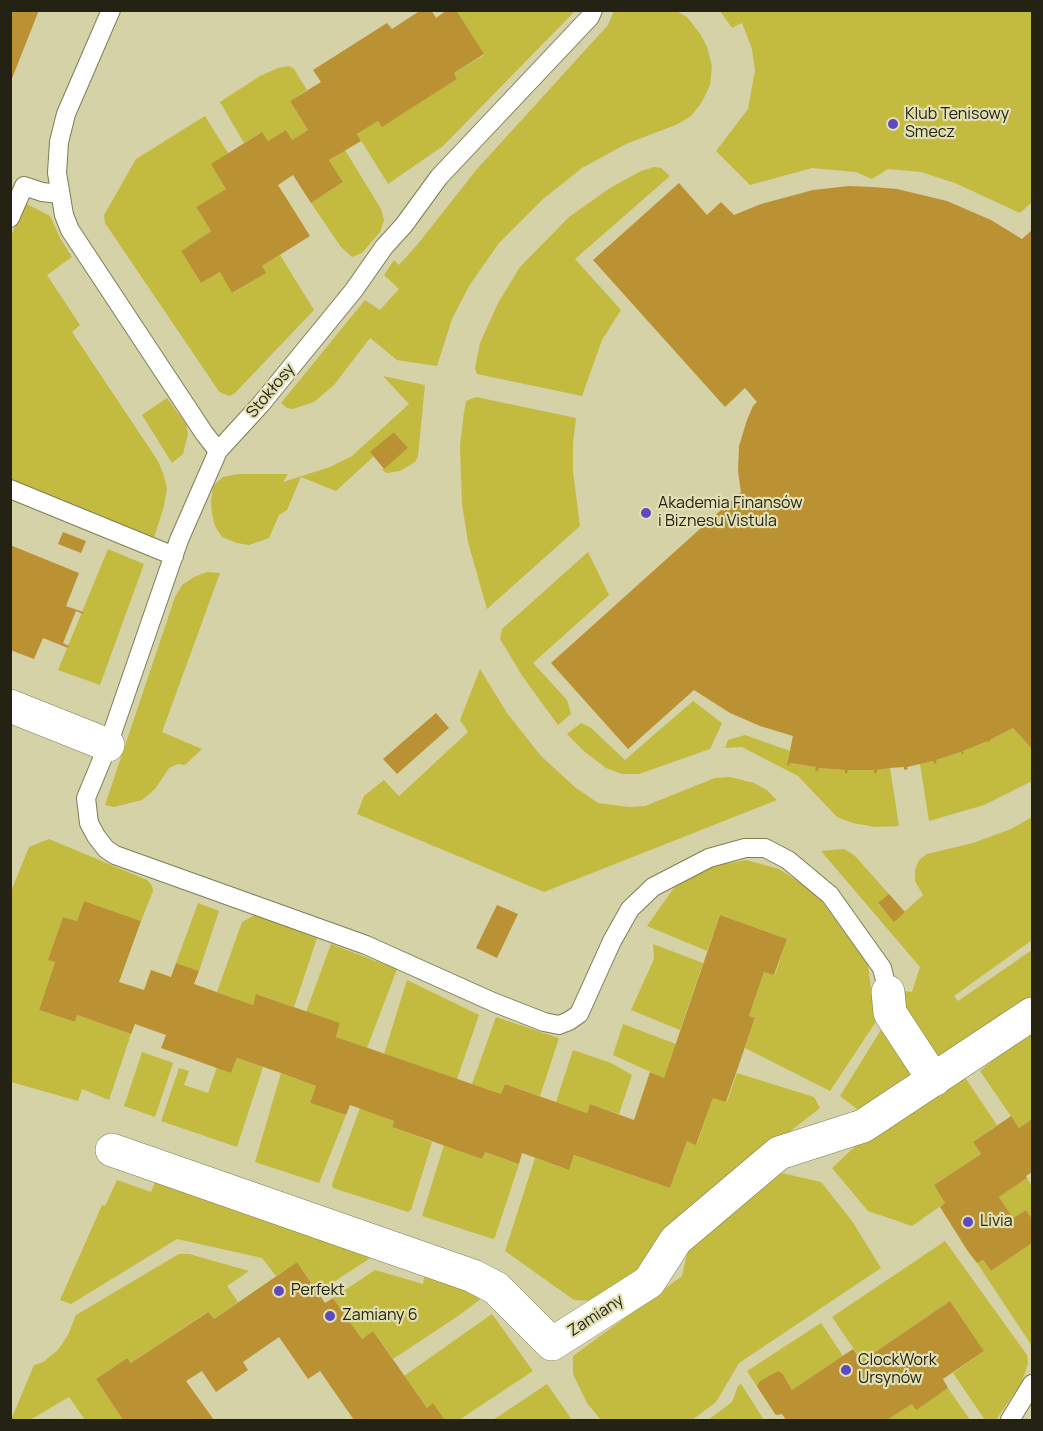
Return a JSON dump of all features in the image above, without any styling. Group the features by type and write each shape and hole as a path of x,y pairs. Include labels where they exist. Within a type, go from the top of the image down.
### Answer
{"street":[{"path":"10,706 108,745"},
{"path":"888,992 890,1013 934,1080"},
{"name":"Zamiany","path":"112,1150 473,1276 496,1288 552,1344 648,1282 676,1240 778,1153 863,1126 1032,1014"}],"lane":[{"path":"111,10 66,114 61,133 57,173 64,215 70,230 218,451"},
{"name":"Stokłosy","path":"593,10 590,17 439,177 347,299 261,404 218,451 174,556 108,745 87,798 86,812 89,823 106,849 116,855 366,945 493,1002 544,1022 559,1025 579,1014 612,941 630,909 652,887 709,858 745,848 765,848 788,860 830,895 882,968 888,992"},
{"path":"10,218 24,186 42,192 60,194"},
{"path":"10,489 174,556"},
{"path":"1010,1420 1032,1384"}],"shaded area":[{"path":"456,11 575,11 443,146 388,184 357,134 378,121 383,126 457,79 454,73 484,55"},
{"path":"614,11 676,11 687,17 701,35 712,66 710,85 702,102 691,116 678,124 626,144 582,168 543,199 499,243 469,286 452,319 437,366 397,360 370,338 334,385 314,402 293,409 281,403 365,300 380,310 399,289 384,275 394,260 399,265 417,245 477,169 608,25"},
{"path":"720,11 1032,11 1032,202 1020,213 955,183 921,172 888,169 872,179 856,172 812,168 750,185 716,151 748,109 755,70 752,49 742,23 732,28"},
{"path":"289,66 294,69 307,90 290,101 308,130 292,140 286,130 268,141 262,132 244,143 220,102 260,76"},
{"path":"205,116 228,153 226,189 196,207 211,231 181,251 201,283 220,272 233,293 265,273 262,266 280,255 314,310 230,396 218,390 105,223 104,215 136,159"},
{"path":"345,150 381,209 384,220 380,232 362,253 352,257 341,247 311,203 343,182 329,160"},
{"path":"654,167 661,168 670,176 575,259 621,310 602,340 582,396 477,374 475,368 480,343 498,303 520,267 569,217 610,188 641,171"},
{"path":"25,203 50,216 72,257 47,275 80,325 72,332 158,461 163,473 167,488 153,541 11,482 11,236"},
{"path":"383,376 425,385 418,456 415,462 400,471 387,473 382,470 408,448 394,432 371,452 373,457 336,491 301,477 287,510 279,515 269,538 249,545 222,537 215,526 212,514 213,486 223,477 238,474 288,474 283,482 330,467 352,456 409,404"},
{"path":"476,397 576,418 573,471 580,526 487,609 468,542 462,504 460,446 464,412 466,401"},
{"path":"167,398 186,424 188,434 183,454 172,463 142,415"},
{"path":"108,549 144,564 100,685 58,670"},
{"path":"588,552 609,595 533,663 567,700 571,714 558,725 523,677 500,639 502,629"},
{"path":"207,572 220,573 162,732 202,749 185,765 178,764 169,768 155,789 142,800 114,807 105,805 175,597 182,585"},
{"path":"480,669 507,713 541,756 576,788 598,803 629,807 645,806 715,778 730,777 754,783 767,790 777,800 544,892 357,814 364,796 384,780 399,796 468,732 460,720"},
{"path":"693,701 722,723 710,749 639,774 622,774 606,768 567,734 581,723 590,727 625,760"},
{"path":"1013,728 1032,749 1032,781 984,805 929,821 920,764 933,761 934,764 937,763 936,760 961,752 964,755 963,751 988,741 990,744 990,740"},
{"path":"745,735 790,751 787,765 790,763 816,767 816,771 819,768 845,770 845,773 847,770 874,770 874,773 877,773 877,770 890,768 899,826 875,827 837,817 798,776 742,747 725,748 728,740"},
{"path":"1032,817 1032,940 954,996 958,1001 1032,950 1032,1003 944,1064 896,1012 904,991 912,992 920,967 821,851 844,849 854,855 889,894 878,904 894,921 923,895 915,881 915,870 919,860 927,854 973,843 1011,829"},
{"path":"49,839 147,880 152,886 153,891 141,921 84,901 77,921 63,917 49,959 55,962 39,1010 75,1022 77,1015 131,1034 109,1100 82,1089 78,1101 11,1082 10,894 29,847"},
{"path":"746,860 779,869 816,893 868,965 875,1023 830,1091 745,1048 755,1019 749,1016 764,972 775,975 787,939 720,915 707,951 647,926 676,885 713,866"},
{"path":"198,903 219,911 199,971 176,963"},
{"path":"255,915 317,938 294,1007 257,994 253,1005 217,992 242,922"},
{"path":"331,944 397,969 367,1048 336,1037 340,1023 306,1012"},
{"path":"653,944 703,963 680,1030 631,1010 654,959"},
{"path":"407,980 479,1015 457,1079 384,1054"},
{"path":"496,1017 559,1038 540,1096 505,1084 501,1094 472,1084"},
{"path":"1032,1023 1032,1119 1019,1128 980,1071 991,1062 987,1055"},
{"path":"623,1024 676,1044 664,1078 613,1055"},
{"path":"884,1025 916,1076 868,1117 840,1096"},
{"path":"573,1050 611,1063 632,1075 619,1114 590,1104 587,1113 556,1102"},
{"path":"142,1052 173,1063 155,1117 124,1106"},
{"path":"237,1058 263,1067 237,1147 161,1121 179,1068 189,1071 184,1085 208,1093 217,1067 231,1073"},
{"path":"281,1073 316,1086 310,1103 346,1115 319,1183 255,1162"},
{"path":"737,1073 814,1097 820,1108 664,1230 640,1271 598,1301 574,1300 505,1251 535,1158 569,1170 574,1155 670,1188 687,1141 697,1144 713,1098 727,1102"},
{"path":"962,1073 997,1125 973,1142 981,1154 934,1185 945,1203 912,1226 868,1211 832,1168 863,1139"},
{"path":"360,1108 394,1121 392,1127 432,1142 411,1210 408,1212 333,1188 332,1184"},
{"path":"444,1145 482,1159 485,1152 519,1164 493,1239 422,1216"},
{"path":"777,1172 821,1182 852,1221 881,1268 739,1363 716,1402 692,1420 601,1420 587,1403 573,1374 573,1356 682,1276 689,1245"},
{"path":"1027,1178 1032,1186 1032,1219 1026,1210 1013,1218 999,1197"},
{"path":"117,1180 151,1192 155,1182 368,1255 369,1259 318,1292 297,1262 276,1276 262,1258 177,1239 71,1304 60,1300 102,1205 105,1206"},
{"path":"945,1241 1027,1355 1028,1363 1022,1382 996,1420 985,1420 953,1373 984,1351 950,1301 862,1361 832,1317"},
{"path":"1032,1243 1032,1346 977,1263 983,1260 991,1271"},
{"path":"179,1254 189,1254 249,1271 227,1286 238,1302 214,1319 207,1312 131,1363 127,1358 96,1379 123,1420 85,1420 69,1397 30,1420 11,1420 34,1365 43,1362 58,1350 68,1335 76,1315"},
{"path":"375,1270 423,1284 425,1272 486,1295 393,1359 373,1331 362,1339 333,1298"},
{"path":"492,1314 533,1371 459,1420 445,1420 433,1403 427,1408 404,1376"},
{"path":"821,1323 843,1356 792,1390 783,1374 778,1371 760,1381 758,1388 747,1371"},
{"path":"547,1384 572,1420 493,1420"},
{"path":"741,1384 764,1420 708,1420 732,1402"},
{"path":"948,1388 970,1420 887,1420 912,1404 916,1409"}],"building":[{"path":"10,10 39,10 11,81 10,81"},
{"path":"421,10 431,10 436,18 447,10 456,10 484,54 454,73 457,79 382,127 378,121 357,134 361,141 329,160 343,182 311,203 293,175 278,185 310,236 262,266 266,273 232,293 220,272 201,283 181,251 211,231 196,207 226,189 211,164 262,132 268,141 286,130 292,140 308,130 290,101 321,82 313,70 387,23 392,29"},
{"path":"679,183 707,215 721,202 734,215 761,204 813,190 849,186 873,187 897,189 947,201 991,220 1022,239 1032,230 1032,749 1013,728 990,740 989,744 988,741 963,751 962,755 961,752 936,760 937,763 934,764 933,761 907,767 908,769 904,770 904,767 877,770 877,773 874,773 874,770 847,770 848,773 845,773 845,770 819,768 815,771 816,767 790,763 789,766 787,765 793,736 760,726 730,713 694,690 628,749 551,663 741,492 738,471 739,446 747,420 757,402 745,388 725,407 593,260"},
{"path":"394,432 408,448 384,469 370,452"},
{"path":"63,532 86,541 81,553 58,544"},
{"path":"10,545 79,573 66,606 83,612 83,614 76,611 63,643 69,646 68,648 43,638 34,659 10,650"},
{"path":"436,713 449,728 397,774 383,759"},
{"path":"889,894 905,912 894,922 878,903"},
{"path":"84,901 141,921 119,982 144,990 151,970 171,977 176,963 199,971 194,984 253,1005 256,994 340,1023 336,1037 501,1094 505,1084 587,1113 590,1104 634,1120 650,1072 664,1078 720,915 787,939 774,975 764,972 749,1016 755,1018 726,1102 713,1098 696,1145 687,1141 670,1188 574,1155 569,1170 522,1153 519,1164 485,1152 482,1159 392,1127 394,1121 350,1105 346,1115 310,1103 316,1086 237,1058 231,1073 161,1048 166,1035 135,1024 131,1034 77,1015 75,1022 39,1010 55,962 48,960 63,917 77,921"},
{"path":"497,905 518,914 497,958 476,948"},
{"path":"1011,1116 1019,1128 1032,1119 1032,1172 999,1197 1013,1218 1026,1210 1032,1219 1032,1243 991,1271 983,1260 977,1263 967,1250 940,1207 945,1203 934,1185 981,1154 973,1142"},
{"path":"297,1262 325,1303 333,1298 362,1339 373,1331 427,1408 433,1403 445,1420 354,1420 320,1371 308,1379 279,1337 243,1362 248,1370 216,1392 202,1371 186,1381 214,1420 123,1420 96,1379 127,1358 131,1363 208,1312 214,1319"},
{"path":"950,1301 984,1351 943,1379 948,1388 916,1410 912,1404 887,1420 786,1420 782,1414 775,1414 758,1388 760,1381 778,1371 783,1374 792,1390 853,1349 862,1361"}],"place":[{"name":"Klub Tenisowy Smecz","path":"893,124"},
{"name":"Akademia Finansów i Biznesu Vistula","path":"646,513"},
{"name":"Livia","path":"968,1222"},
{"name":"Perfekt","path":"279,1291"},
{"name":"Zamiany 6","path":"330,1316"},
{"name":"ClockWork Ursynów","path":"846,1370"}]}
